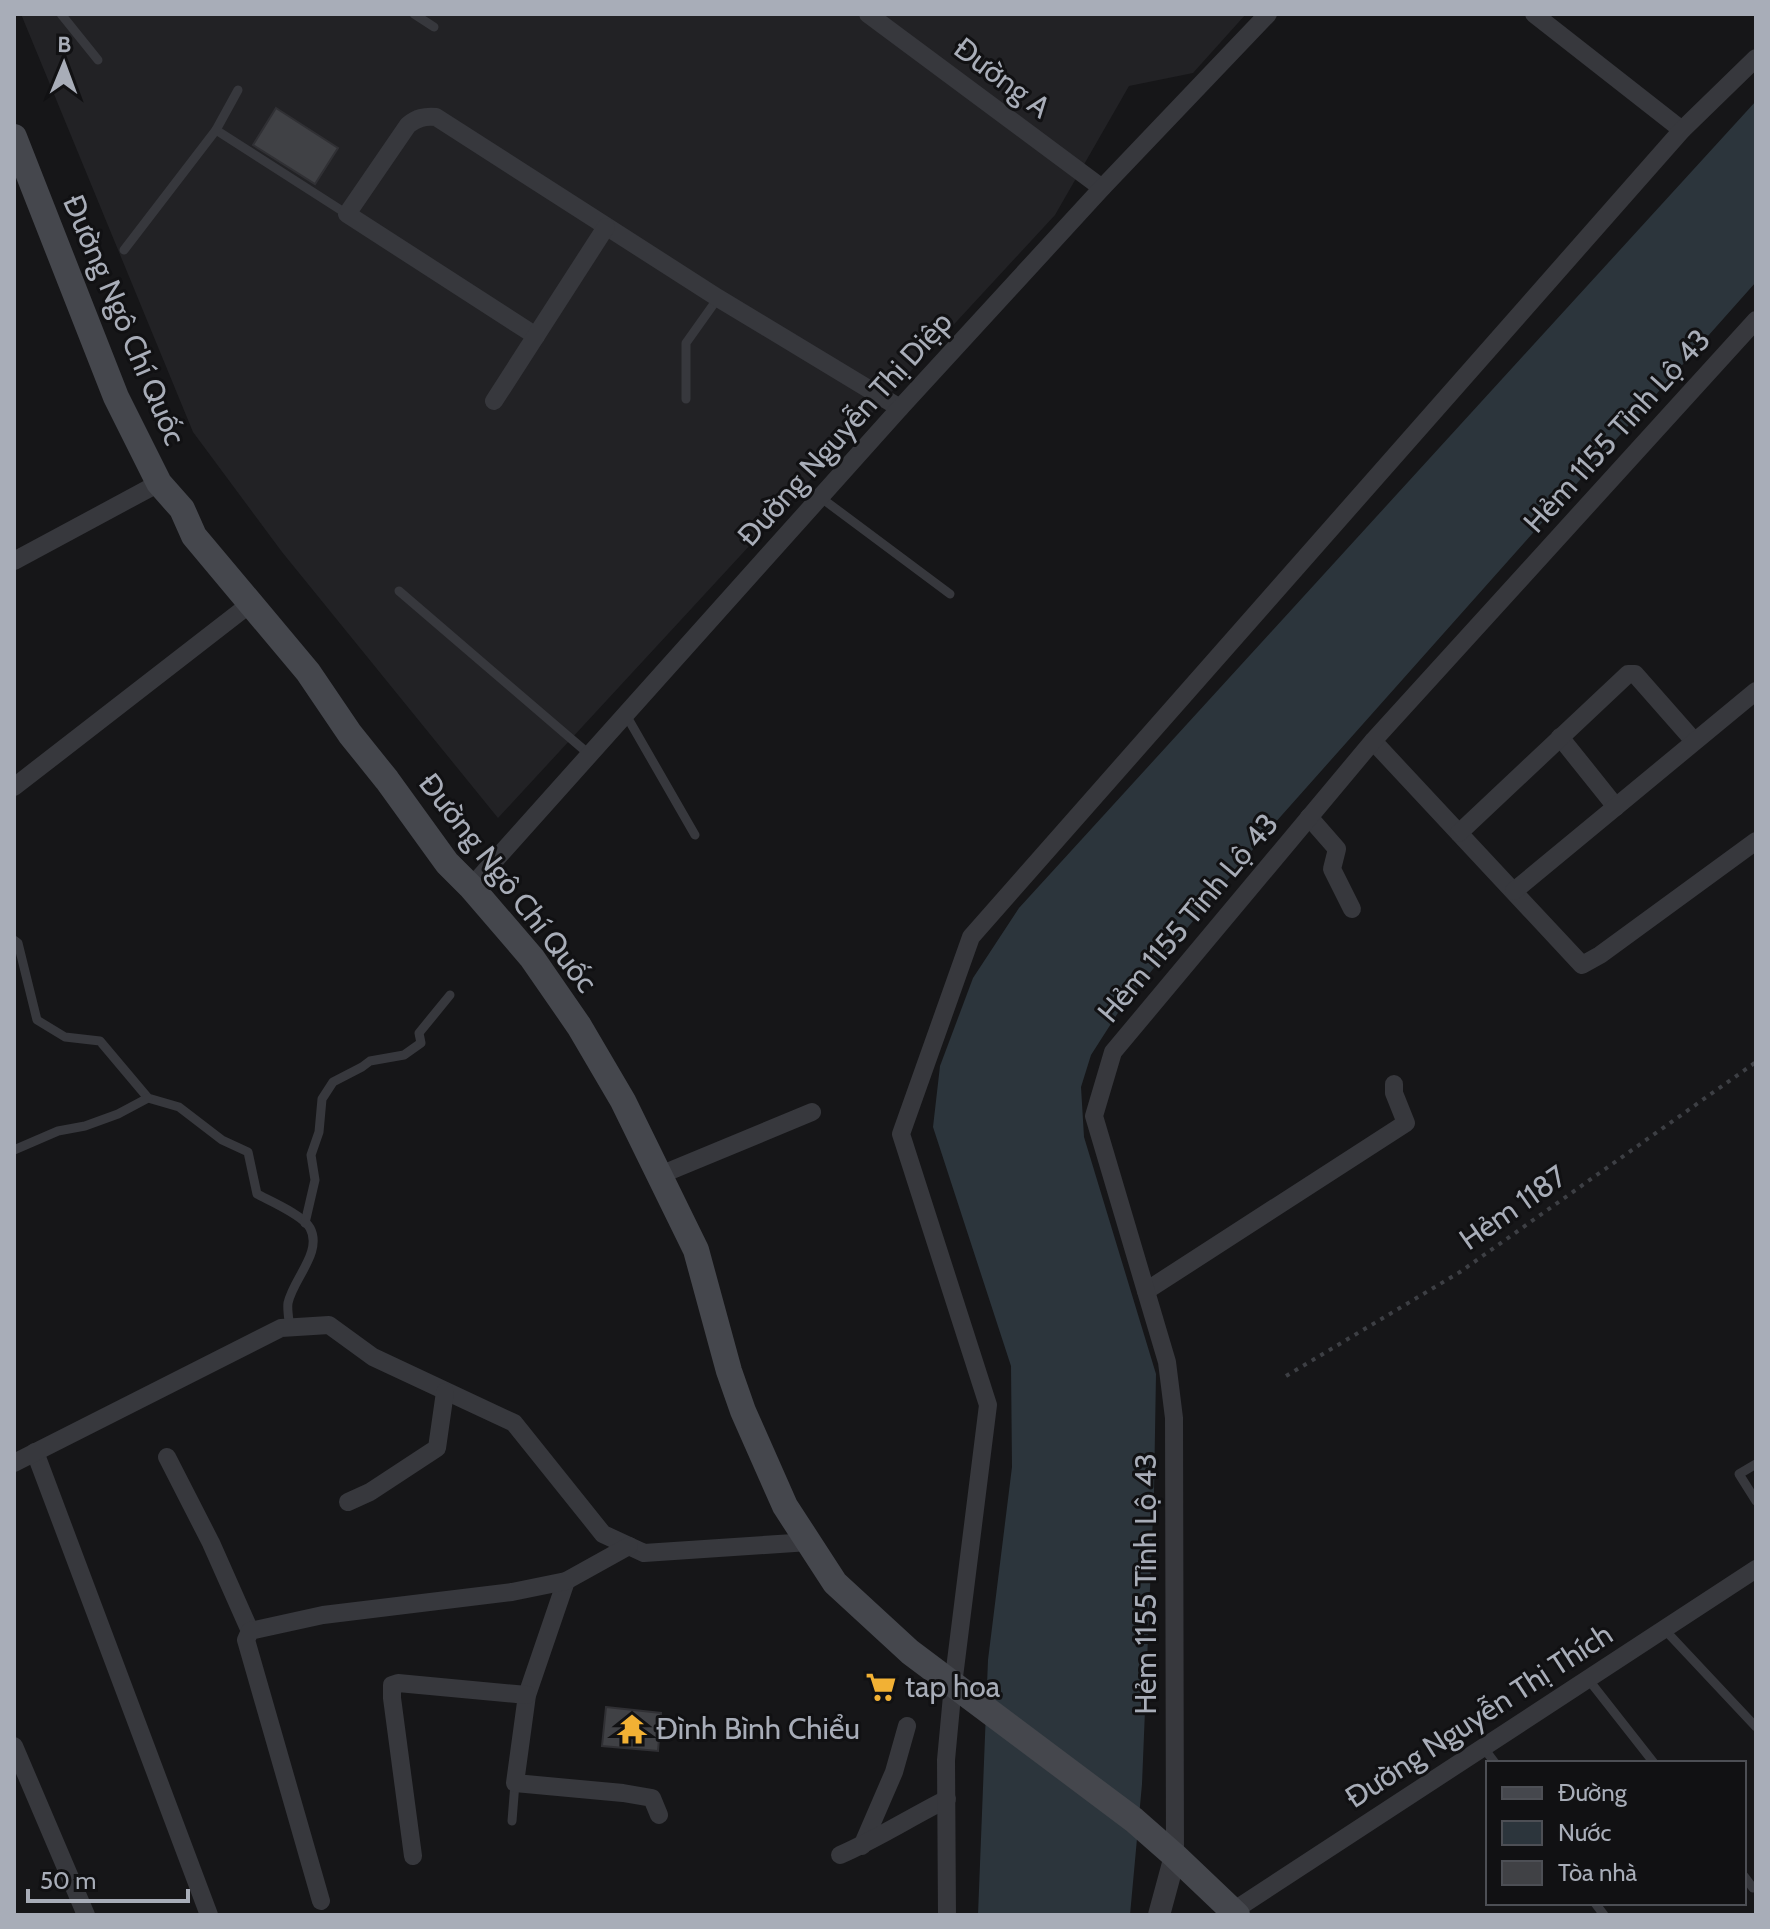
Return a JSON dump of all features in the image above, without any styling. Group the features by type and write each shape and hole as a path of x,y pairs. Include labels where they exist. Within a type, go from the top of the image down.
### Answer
{"main road":[{"name":"Đường Ngô Chí Quốc","path":"14,137 116,397 159,483 182,509 194,536 308,672 350,734 447,863 532,958 579,1026 623,1101 696,1250 743,1411 785,1506 835,1583 910,1652 1134,1820 1235,1913"}],"street":[{"name":"Đường Nguyễn Thị Diệp","path":"471,887 900,408 1102,188 1268,14"},
{"path":"1534,14 1682,130"},
{"name":"Đường A","path":"871,15 1102,188"},
{"path":"947,1915 946,1760 988,1405 901,1134 971,937 1682,130 1756,58"},
{"path":"536,336 347,214 408,125 416,119 436,117 718,298 900,408"},
{"path":"494,401 606,227"},
{"name":"Hẻm 1155 Tỉnh Lộ 43","path":"1175,1856 1174,1418 1167,1362 1094,1116 1113,1052 1373,741 1756,320"},
{"path":"14,561 159,483"},
{"path":"14,787 250,604"},
{"path":"1459,833 1628,674 1635,674 1694,741"},
{"path":"1514,891 1756,691"},
{"path":"1560,737 1616,807"},
{"path":"1373,741 1582,965 1756,841"},
{"path":"1309,817 1337,849 1332,869 1352,909"},
{"path":"1146,1291 1406,1123 1394,1093 1394,1084"},
{"path":"660,1175 812,1112"},
{"path":"14,1463 281,1328 329,1325 373,1357 514,1423 603,1534 644,1553 809,1542"},
{"path":"348,1502 370,1492 437,1448 445,1392"},
{"path":"35,1452 209,1915"},
{"path":"167,1457 211,1543 250,1631 246,1640 321,1901"},
{"path":"250,1631 323,1615 512,1592 566,1581 629,1546"},
{"name":"Đường Nguyễn Thị Thích","path":"1235,1913 1756,1569"},
{"path":"566,1581 527,1695 515,1783 652,1798 659,1815"},
{"path":"413,1856 392,1685 398,1683 527,1695"},
{"path":"862,1846 894,1772 907,1726"},
{"path":"14,1746 86,1915"},
{"path":"840,1855 947,1799"},
{"path":"1159,1915 1175,1856"}],"lane":[{"path":"61,14 98,60"},
{"path":"414,14 434,27"},
{"path":"124,250 216,130 238,90"},
{"path":"216,130 347,214"},
{"path":"686,399 686,343 718,298"},
{"path":"820,497 950,594"},
{"path":"399,591 590,755"},
{"path":"626,715 695,835"},
{"path":"14,940 18,943 37,1020 65,1037 100,1041 148,1098 179,1107 222,1140 248,1152 257,1194 309,1227 314,1248 288,1304 290,1328"},
{"path":"305,1223 315,1180 311,1155 319,1132 322,1099 333,1082 370,1061 404,1055 421,1043 419,1033 450,995"},
{"path":"14,1150 58,1131 85,1126 118,1114 148,1098"},
{"path":"1756,1464 1739,1474 1756,1501"},
{"path":"1664,1629 1756,1727"},
{"path":"1588,1679 1652,1761"},
{"path":"1483,1747 1494,1761"},
{"path":"512,1821 515,1783"},
{"path":"1746,1879 1753,1888"}],"path":[{"name":"Hẻm 1187","path":"1286,1376 1460,1272 1756,1062"}],"shaded area":[{"path":"21,14 1246,14 1193,73 1129,86 1055,215 498,818 282,552 193,432"}],"water":[{"path":"1756,101 1756,282 1274,824 1123,1005 1091,1055 1081,1087 1084,1137 1156,1374 1142,1784 1130,1915 978,1915 988,1660 1012,1467 1011,1366 933,1127 940,1066 973,978 1019,908"}],"building":[{"path":"276,108 338,148 315,184 253,145"},
{"name":"Đình Bình Chiểu","path":"606,1707 661,1713 658,1751 602,1746"}],"place":[{"name":"tap hoa","path":"881,1687"},
{"name":"Đình Bình Chiểu","path":"632,1729"}]}
